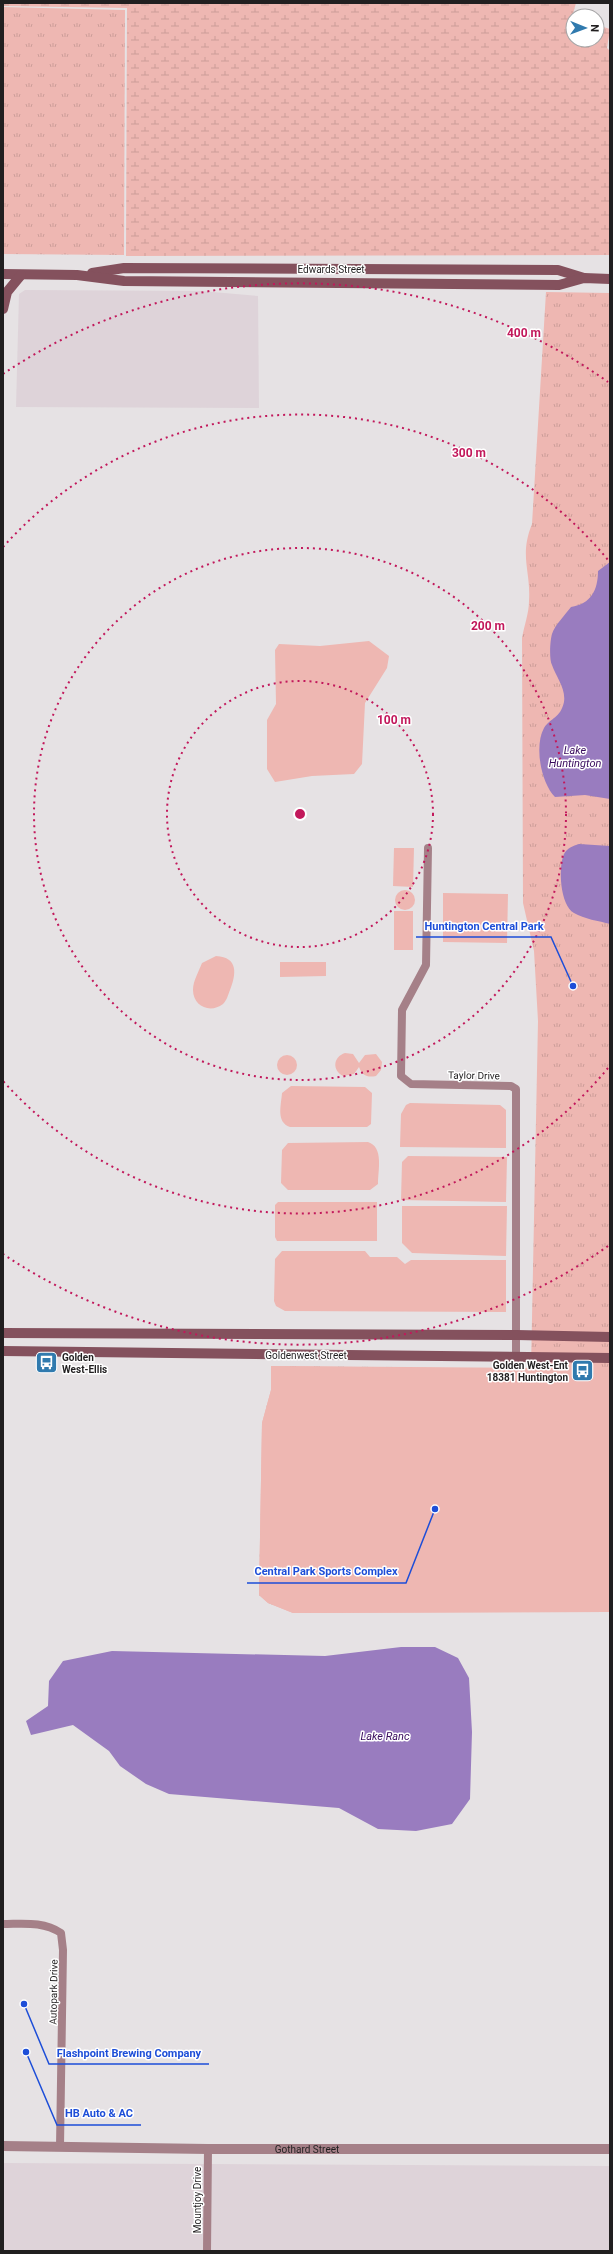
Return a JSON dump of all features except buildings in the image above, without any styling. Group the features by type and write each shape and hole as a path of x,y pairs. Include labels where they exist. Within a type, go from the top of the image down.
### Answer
{"main road":[{"name":"Edwards Street","path":"77,275 124,268 558,270 584,278"},
{"name":"Edwards Street","path":"3,274 77,275 124,281 551,284 584,278 610,279"},
{"path":"3,309 7,292 20,274"},
{"name":"Goldenwest Street","path":"3,1332 517,1335 610,1337"},
{"name":"Goldenwest Street","path":"3,1351 610,1358"}],"street":[{"name":"Taylor Drive","path":"428,848 426,965 402,1010 401,1076 411,1084 511,1086 516,1089 516,1356"},
{"name":"Autopark Drive","path":"3,1924 41,1924 52,1927 60,1933 63,1950 60,2147"},
{"name":"Gothard Street","path":"3,2146 208,2150 610,2149"},
{"name":"Mountjoy Drive","path":"207,2251 208,2150"}],"shaded area":[{"path":"25,290 201,291 258,296 259,408 16,407 19,294"},
{"path":"3,2163 610,2166 610,2251 3,2251"}],"green space":[{"path":"3,3 576,3 575,8 565,8 565,48 605,48 605,27 610,29 607,48 610,51 610,255 126,256 127,8 3,6"},
{"path":"3,7 125,10 124,255 3,254"},
{"path":"546,292 610,293 610,1612 293,1613 268,1603 259,1595 262,1423 271,1390 271,1366 531,1368 538,1021 534,951 523,903 522,638 529,606 526,545 532,524"},
{"path":"369,641 389,656 387,668 365,703 362,764 354,774 312,776 275,782 267,769 267,720 276,704 275,650 279,644 320,646"},
{"path":"394,848 414,848 413,887 393,886"},
{"path":"405,890 412,893 415,900 412,907 405,910 398,907 395,900 398,893"},
{"path":"443,893 508,894 507,943 443,942"},
{"path":"394,911 413,911 413,950 394,950"},
{"path":"216,956 223,957 232,963 234,968 234,978 228,996 223,1004 213,1008 203,1007 194,996 193,987 202,963"},
{"path":"280,962 326,962 326,976 280,977"},
{"path":"345,1053 353,1054 359,1063 365,1055 376,1054 382,1062 381,1070 376,1076 370,1077 363,1074 359,1067 354,1074 343,1076 337,1070 335,1064 338,1057"},
{"path":"287,1055 294,1058 297,1065 294,1072 287,1075 280,1072 277,1065 280,1058"},
{"path":"291,1086 365,1087 372,1093 371,1124 367,1127 290,1127 283,1121 280,1108 282,1093"},
{"path":"410,1103 500,1105 506,1110 506,1148 400,1147 401,1114 406,1105"},
{"path":"368,1142 376,1149 379,1160 378,1184 370,1190 288,1190 281,1183 282,1150 288,1143"},
{"path":"408,1156 507,1157 506,1202 401,1200 402,1162"},
{"path":"278,1202 377,1202 377,1241 277,1241 275,1237 275,1205"},
{"path":"402,1206 507,1206 506,1256 412,1253 402,1243"},
{"path":"282,1251 365,1251 370,1257 397,1257 405,1264 411,1260 506,1260 506,1312 285,1311 276,1306 274,1301 275,1259"},
{"path":"271,1366 543,1369 585,1374 610,1371 610,1612 293,1613 268,1603 259,1595 262,1423 271,1390"}],"water":[{"name":"Lake Huntington","path":"610,562 610,799 585,795 555,797 546,783 540,764 539,754 541,736 544,728 558,715 564,702 564,692 550,659 552,634 571,607 584,603 592,595 597,584 598,571"},
{"path":"579,844 610,846 610,924 574,913 569,909 566,902 563,894 561,876 562,860 567,850 572,846"},
{"name":"Lake Ranc","path":"401,1647 435,1647 458,1658 469,1678 472,1732 470,1799 452,1824 416,1831 378,1829 339,1808 169,1794 146,1784 120,1766 109,1751 73,1725 31,1735 26,1721 48,1706 49,1681 63,1661 112,1651 325,1656"}],"place":[{"name":"Huntington Central Park","path":"573,986"},
{"name":"Golden West-Ellis","path":"47,1363"},
{"name":"Golden West-Ent 18381 Huntington","path":"583,1371"},
{"name":"Central Park Sports Complex","path":"435,1509"},
{"name":"Flashpoint Brewing Company","path":"24,2004"},
{"name":"HB Auto & AC","path":"26,2052"}]}
